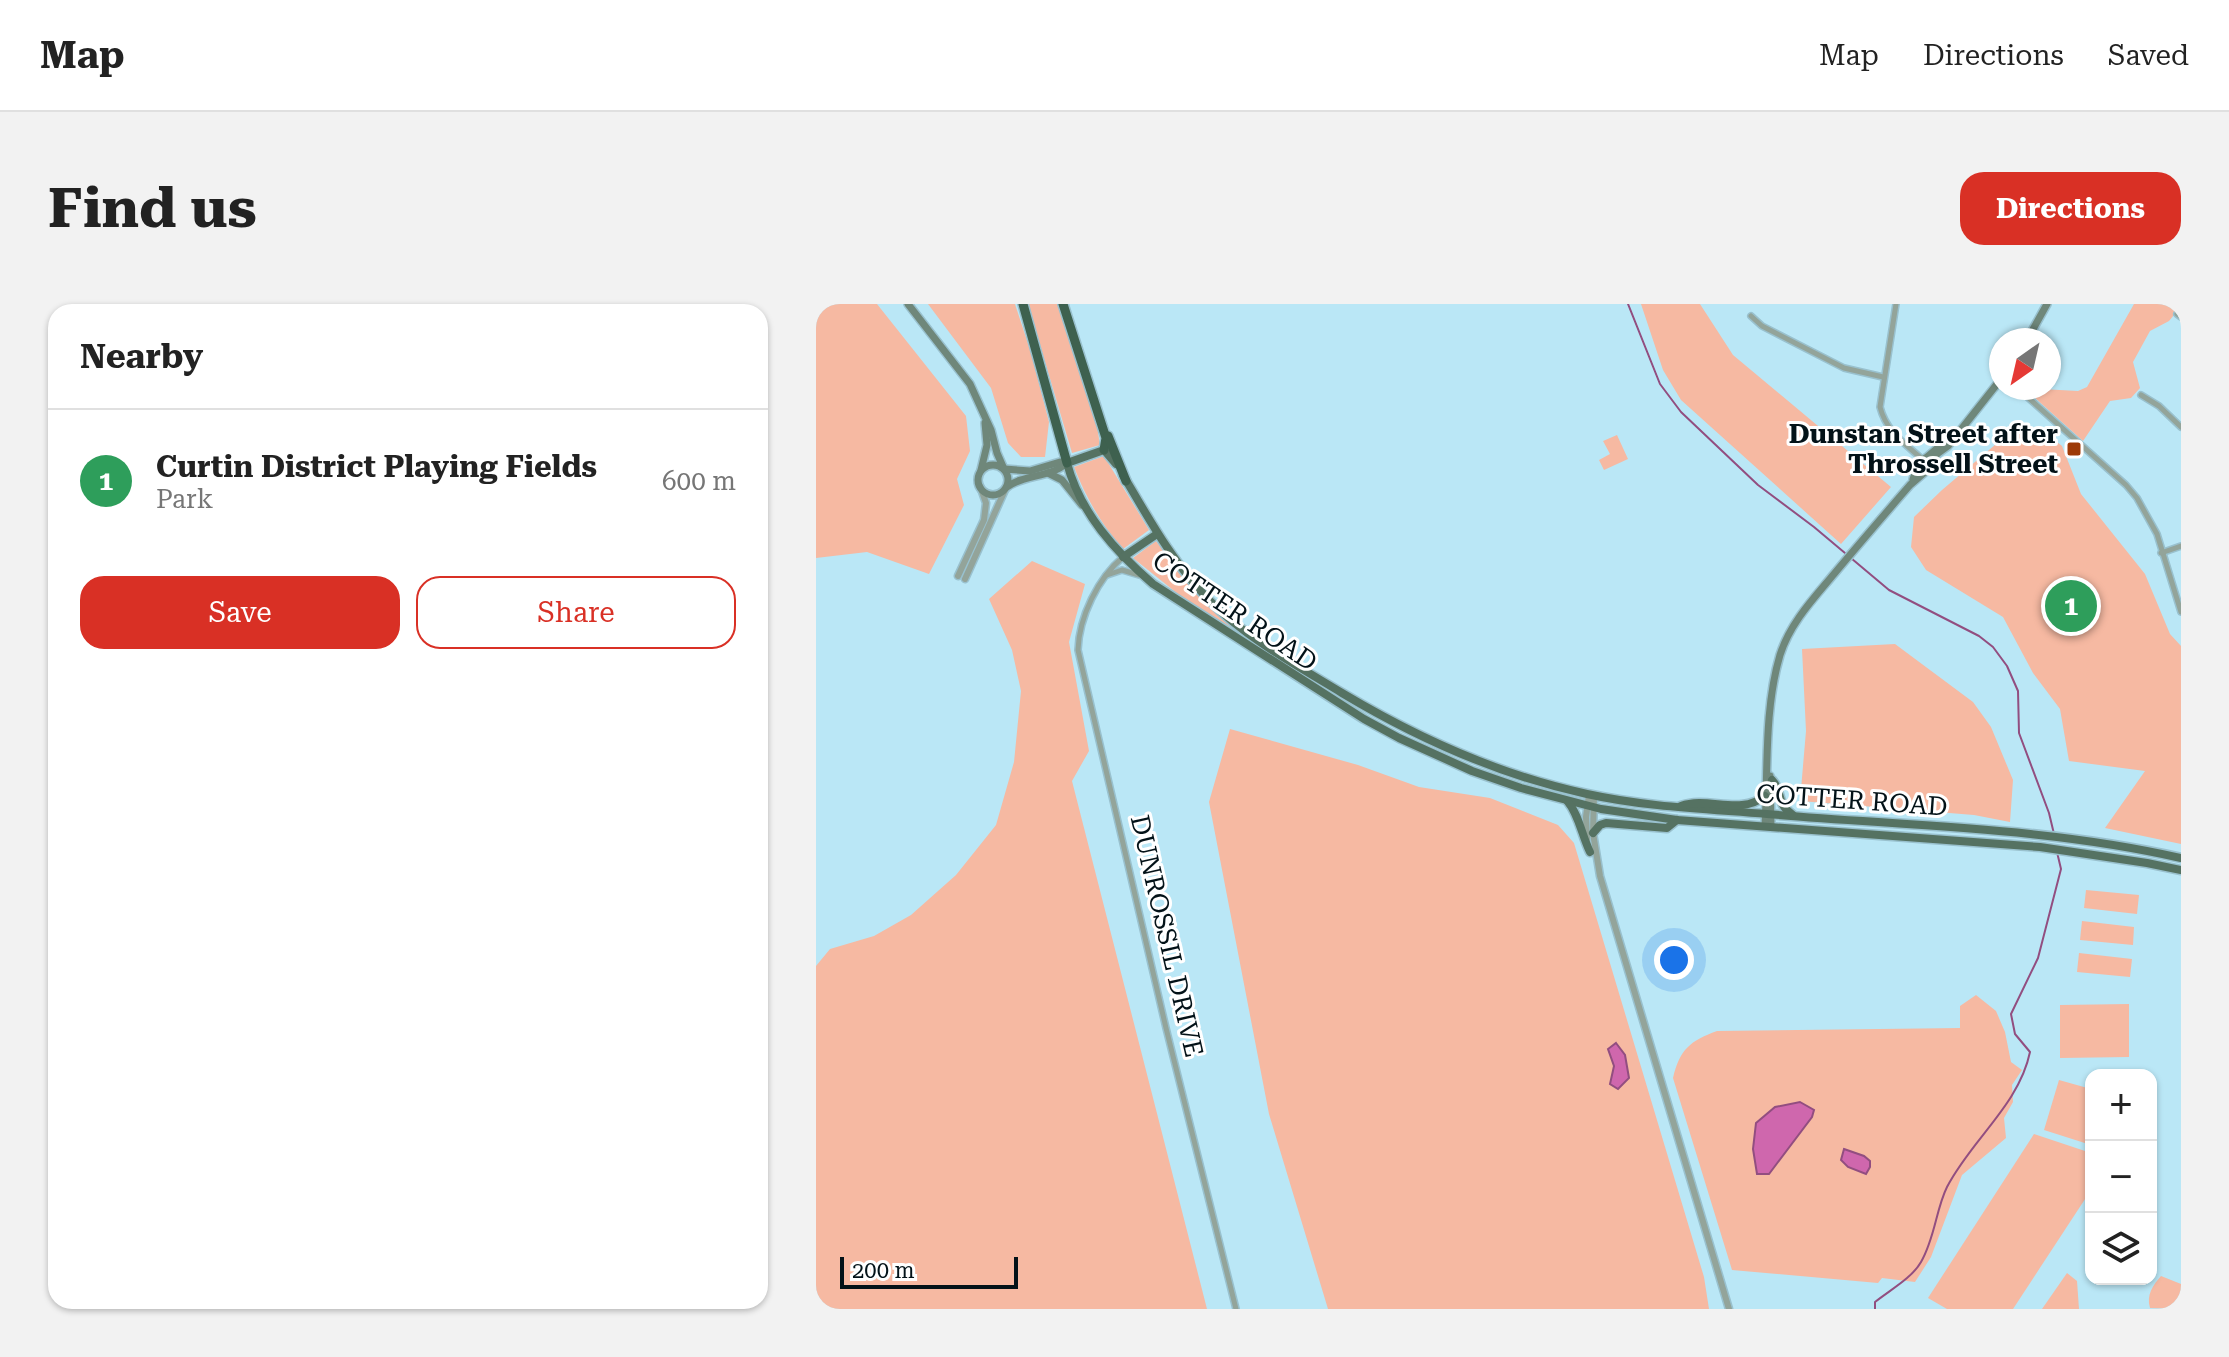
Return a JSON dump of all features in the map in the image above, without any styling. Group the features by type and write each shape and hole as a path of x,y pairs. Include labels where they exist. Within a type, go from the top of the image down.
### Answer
{"highway":[{"path":"1023,304 1067,463"},
{"path":"1063,304 1103,426 1126,481"},
{"path":"1103,426 1107,443 1104,450"}],"main road":[{"path":"908,304 964,374 993,435 1008,479 1006,488"},
{"path":"2034,328 2047,304"},
{"path":"1768,826 1772,708 1781,654 1800,615 1925,464 1948,446 1989,393"},
{"path":"984,417 987,445 978,480 980,486 991,495 1018,480 1046,473 1104,450"},
{"name":"COTTER ROAD","path":"1104,450 1111,455 1157,534 1185,573 1229,619 1372,711 1483,763 1515,775 1591,795 1676,807 2037,834 2104,842 2181,858"},
{"path":"981,471 992,465 1004,469 1035,470 1060,462 1067,463"},
{"name":"COTTER ROAD","path":"1067,463 1090,516 1123,557 1153,584 1322,693 1399,738 1472,771 1568,801 1677,820 2040,847 2181,870"},
{"path":"1046,473 1062,480 1090,516"},
{"path":"1123,557 1157,534"},
{"path":"1768,814 1765,796 1770,775"},
{"path":"1770,775 1784,808 1798,817"},
{"path":"1676,807 1691,802 1746,805 1765,796"},
{"path":"1568,801 1590,852"},
{"path":"1593,833 1606,823 1667,828 1677,820"}],"street":[{"path":"1896,304 1880,407 1892,433 1925,464"},
{"path":"1751,316 1762,326 1844,368 1883,377"},
{"path":"2141,395 2159,406 2181,427"},
{"path":"2033,400 2126,485 2146,513 2157,534 2181,612"},
{"path":"980,486 986,503 984,520 962,577 1006,488"},
{"path":"2161,553 2181,546"},
{"name":"DUNROSSIL DRIVE","path":"1123,557 1106,576 1083,619 1078,643 1079,659 1236,1309"},
{"path":"1106,576 1116,571 1128,571 1153,584"},
{"path":"1591,795 1586,825 1590,852 1600,876 1729,1309"},
{"path":"1590,806 1600,876"}],"shaded area":[{"path":"816,304 877,304 966,416 970,451 957,479 964,505 929,574 867,552 816,558"},
{"path":"928,304 1015,304 1049,422 1045,457 1021,457 1008,443 991,388"},
{"path":"1028,304 1058,304 1097,426 1100,445 1072,453"},
{"path":"1641,304 1700,304 1733,355 1891,487 1841,544 1681,400 1663,370"},
{"path":"2134,304 2177,304 2179,309 2169,321 2150,331 2133,362 2140,388 2131,398 2110,401 2083,441 2037,400 2061,400 2061,390 2078,391 2087,387"},
{"path":"2042,430 2062,446 2081,494 2145,574 2170,634 2181,646 2181,844 2105,828 2145,771 2069,761 2060,709 2033,673 2003,617 1926,570 1911,547 1914,517 1942,490 2009,433"},
{"path":"1617,435 1628,459 1604,470 1599,460 1610,454 1603,441"},
{"path":"1104,456 1149,530 1123,549 1095,510 1074,467"},
{"path":"1156,541 1192,589 1248,637 1193,606 1133,558"},
{"path":"1032,561 1085,584 1069,642 1089,751 1072,781 1207,1309 816,1309 816,966 830,949 874,936 911,915 956,875 996,825 1014,762 1021,691 1012,650 989,599"},
{"path":"1895,644 1973,702 1991,727 2013,780 2010,822 1974,815 1800,801 1806,731 1802,649"},
{"path":"1230,729 1358,765 1419,787 1490,798 1558,825 1574,843 1704,1277 1709,1309 1328,1309 1269,1114 1209,802"},
{"path":"2086,890 2139,895 2137,914 2084,908"},
{"path":"2082,921 2134,927 2133,945 2080,940"},
{"path":"2079,953 2132,959 2130,977 2077,972"},
{"path":"1976,995 1996,1011 2005,1032 2011,1062 2022,1070 2012,1085 2013,1102 2004,1118 2006,1138 1962,1175 1931,1257 1915,1282 1882,1278 1878,1283 1732,1270 1673,1078 1679,1060 1688,1047 1717,1031 1960,1028 1960,1006"},
{"path":"2129,1004 2129,1057 2060,1058 2060,1005"},
{"path":"1616,1043 1625,1055 1629,1078 1618,1089 1610,1084 1614,1066 1608,1049"},
{"path":"2059,1080 2085,1087 2085,1143 2044,1130"},
{"path":"1800,1102 1814,1110 1812,1117 1769,1174 1757,1174 1753,1149 1756,1123 1775,1107"},
{"path":"2034,1134 2085,1151 2085,1199 2013,1309 1947,1309 1928,1298"},
{"path":"1844,1149 1870,1161 1866,1174 1848,1167 1841,1160"},
{"path":"2067,1273 2077,1281 2079,1309 2042,1309"},
{"path":"2161,1276 2181,1284 2181,1309 2150,1308 2151,1290"}],"waterway":[{"path":"1628,304 1660,384 1681,412 1758,485 1889,590 1979,636 1993,647 2007,666 2018,691 2019,733 2054,834"},
{"path":"1875,1309 1875,1302 1906,1279 1921,1262 1947,1187 2005,1106 2024,1071 2030,1052 2015,1034 2011,1014 2038,958 2061,869 2057,852"}],"place":[{"name":"Dunstan Street after Throssell Street","path":"2074,449"},
{"name":"Curtin District Playing Fields","path":"2071,606"}]}
